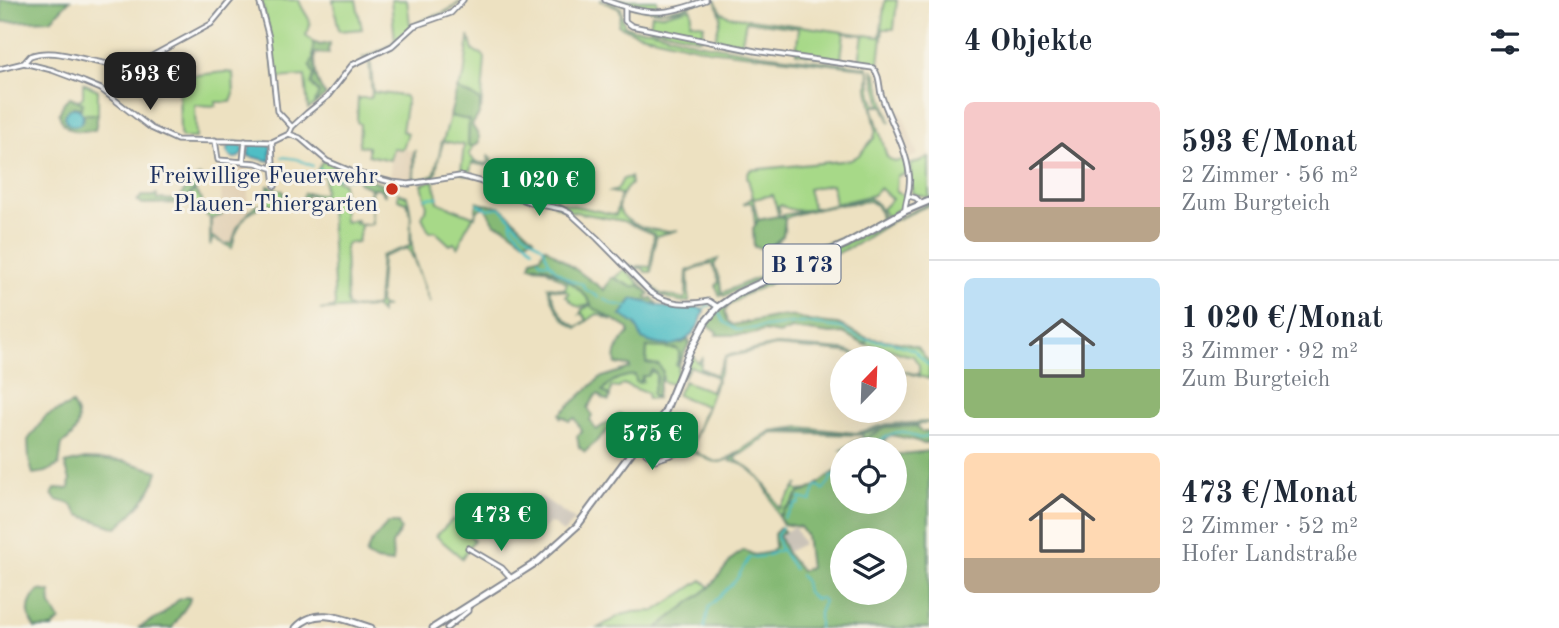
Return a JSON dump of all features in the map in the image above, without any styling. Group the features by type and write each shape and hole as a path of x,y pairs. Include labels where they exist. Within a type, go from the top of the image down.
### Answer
{"main road":[{"name":"B 173","path":"433,628 512,580 548,554 577,526 668,407 689,353 706,321 718,307 737,293 846,244 905,211 929,201"},
{"path":"296,628 307,618 323,615 370,628"}],"street":[{"path":"24,63 30,56 49,52 106,65 139,63 211,24 231,0"},
{"path":"259,0 269,38 277,111 292,127"},
{"path":"0,69 24,63 61,73 101,89 140,120 165,136 177,140 272,142 289,134 292,127 327,97 352,65 392,46 414,26 451,13 463,0"},
{"path":"605,0 625,7 664,13 706,0"},
{"path":"625,7 625,21 632,26 755,51 873,68 877,72 882,97 909,169 909,196 905,211"},
{"path":"289,134 300,138 327,161 353,172 409,184 460,176 531,203 562,209 655,295 676,304 709,301 718,307"},
{"path":"215,140 218,160 273,166"},
{"path":"243,162 245,141"},
{"path":"272,142 275,186"},
{"path":"909,196 922,204"},
{"path":"637,445 655,460 677,453"},
{"path":"468,548 502,568 512,580"},
{"path":"447,628 468,611 468,608"}],"shaded area":[{"path":"890,111 901,111 918,155 908,159"},
{"path":"393,148 413,151 413,180 391,179 390,160"},
{"path":"220,163 245,164 245,180 248,180 248,212 237,228 232,243 225,244 211,236 211,219 222,214"},
{"path":"522,493 543,498 575,520 563,533 549,523 539,532 508,508"},
{"path":"795,528 803,544 787,552 778,535"}],"green space":[{"path":"0,0 70,0 51,20 2,22"},
{"path":"261,0 299,0 308,18 310,25 306,35 313,42 313,59 310,66 314,75 313,86 319,93 314,105 308,109 305,76 276,78 268,25"},
{"path":"333,0 356,0 362,29 339,31"},
{"path":"391,0 407,0 412,26 418,22 448,10 460,2 449,11 416,24 395,41"},
{"path":"600,0 621,8 624,25 633,29 651,30 697,43 762,54 867,67 868,71 865,68 709,50 635,33 618,25 620,9"},
{"path":"608,0 657,0 661,11 644,9"},
{"path":"715,0 721,12 728,16 880,37 885,0 897,0 894,29 883,29 879,63 859,61 863,35 844,33 841,59 796,53 799,28 746,21 741,46 715,41 721,16"},
{"path":"690,8 690,22 704,25 701,39 650,27 652,14 663,15"},
{"path":"469,36 473,51 485,58 481,110 480,101 457,89 464,77"},
{"path":"313,42 320,45 330,43 329,54 315,53 318,81 326,95 314,105 319,93 311,84 314,75 310,66 313,59"},
{"path":"165,51 168,53 171,70 179,77 167,80 156,72 127,74 125,66 139,63"},
{"path":"369,61 373,92 404,96 407,99 402,131 408,133 403,149 393,148 390,160 368,155 368,147 359,146 358,98 371,98 372,93"},
{"path":"872,69 876,74 890,123 883,106 872,106 887,157 895,162 904,159 908,173 897,176 896,192 905,196 901,207 887,217 882,209 892,199 880,188 873,195 835,204 832,184 808,189 813,208 821,207 811,210 796,210 781,205 778,206 778,214 773,195 753,199 758,220 755,225 753,205 749,202 743,204 753,197 747,176 750,170 851,160 874,138 876,129 868,88 869,72 874,101 876,105 881,105"},
{"path":"233,73 234,94 231,102 216,102 216,106 195,105 196,138 182,138 179,77"},
{"path":"83,83 98,90 98,114 83,115 73,99 79,100 83,97"},
{"path":"457,89 480,101 480,113 472,125 479,136 479,142 474,146 468,146 469,120 450,116"},
{"path":"70,97 83,103 81,108 74,107 83,119 85,114 98,114 95,130 77,131 64,125 59,114 64,102"},
{"path":"450,116 469,120 468,146 474,146 469,154 475,162 487,164 488,155 500,166 492,162 486,166 472,163 469,175 463,174 464,145 443,141"},
{"path":"415,150 414,178 418,179 412,180"},
{"path":"929,157 929,198 912,193 910,165"},
{"path":"323,160 339,169 336,180 343,183 344,222 356,220 355,225 357,221 358,224 372,224 361,225 358,242 347,243 345,248 347,305 351,308 377,306 381,256 410,246 411,219 412,245 419,272 407,248 382,257 379,302 387,307 381,307 381,313 375,307 320,310 333,308 335,305 330,204 326,199 307,195 302,205 276,203 255,209 247,215 254,206 268,203 268,186 283,191 284,200 301,204 304,193 324,194 325,177 317,171"},
{"path":"505,169 522,177 513,194 496,186"},
{"path":"565,170 568,182 578,186 561,183 555,200 557,190 537,183 551,187 557,183 559,171"},
{"path":"359,175 383,184 385,196 379,188 370,188 359,183 356,177"},
{"path":"200,176 204,180 182,203 143,204 137,201 142,196 157,194 157,199 178,200 191,181"},
{"path":"630,177 631,184 621,196 619,206 622,215 641,227 678,230 656,236 651,272 646,272 641,267 636,272 661,294 684,299 687,271 718,259 714,265 720,281 722,295 720,296 716,286 719,281 712,263 688,272 689,302 663,296 630,269 630,265 636,268 638,266 651,267 654,234 623,221 570,211 554,205 555,200 616,215 621,194 611,192 617,190 623,179"},
{"path":"434,180 438,202 474,216 458,248 454,243 450,245 435,231 429,232 422,217 427,207 422,184"},
{"path":"195,191 206,212 221,205 222,215 211,219 211,236 225,244 232,243 237,228 246,217 232,248 213,238 210,246 210,218 195,206 182,203"},
{"path":"398,193 407,196 411,216 407,202 398,199"},
{"path":"870,198 878,205 884,219 848,240 724,296 722,293 847,239 846,237 881,217 877,206 870,201 801,213 785,219 785,224 784,217 778,216"},
{"path":"477,202 483,204 483,208 475,214"},
{"path":"929,203 893,221 855,245 744,295 730,305 728,302 734,297"},
{"path":"483,204 500,206 534,238 524,241 505,227 495,224"},
{"path":"778,216 785,219 783,236 767,249 754,247 753,229 758,220"},
{"path":"846,237 847,239 804,257 819,245"},
{"path":"545,247 604,290 611,278 614,278 632,287 640,285 650,294 646,296 647,299 652,298 659,306 633,299 621,315 634,323 642,335 681,344 688,340 690,342 678,366 680,355 677,349 647,347 646,363 659,365 663,372 656,398 652,393 657,379 652,370 648,376 643,376 640,383 636,382 635,375 613,381 603,391 610,396 609,401 599,394 596,395 588,408 592,415 590,420 596,430 620,414 623,416 585,452 579,447 577,436 582,432 575,418 569,421 563,416 561,418 560,414 600,378 630,368 616,364 615,359 629,329 592,307 580,290 559,274 544,266 530,266 532,259 541,256"},
{"path":"540,266 554,272 569,281 591,304 577,306 566,296 569,294 566,291 549,288 566,320 558,311 548,287 565,289 567,283 544,268 532,267"},
{"path":"625,269 650,294 640,285 633,287 614,278"},
{"path":"726,304 728,321 733,325 780,316 797,317 838,324 867,338 868,341 865,345 843,333 792,329 779,334 764,331 748,335 716,335 717,332 708,325 715,313"},
{"path":"591,305 612,320 597,314 577,328 571,324 577,327 587,320 580,314"},
{"path":"867,338 918,348 929,361 929,379 907,373 919,375 919,365 913,356 907,355 907,346 865,345"},
{"path":"776,345 830,349 776,346 726,357 693,443 694,450 701,455 689,452 706,406 677,395 684,381 711,391 717,377 690,366 683,378 690,356 698,363 702,359 700,368 716,375 726,356"},
{"path":"647,347 673,347 680,352 674,385 662,381 663,377 646,363"},
{"path":"651,371 656,373 653,396 656,398 648,399 647,393 623,384 619,388 611,387 610,396 603,392 608,385 625,377 635,375 643,381 643,376"},
{"path":"72,404 77,416 77,427 62,444 59,465 46,472 33,474 28,440 46,416"},
{"path":"929,422 919,424 892,425 859,434 794,430 771,432 764,436 771,431 801,427 856,433 887,424"},
{"path":"917,426 921,432 929,431 929,442 924,444 907,437 891,435 867,437 886,427"},
{"path":"886,427 867,437 858,435"},
{"path":"782,431 854,435 774,433"},
{"path":"771,434 737,457 736,460 748,468 730,461 741,452 726,460 763,436"},
{"path":"929,451 929,628 657,628 710,587 733,558 744,550 754,555 771,552 775,546 774,534 780,528 784,532 779,536 787,554 801,571 810,568 806,535 800,527 783,524 779,518 784,509 793,504 799,493 810,489 830,475 830,514 907,514 907,454"},
{"path":"85,459 124,461 158,471 147,495 117,528 79,515 71,504 56,500 52,494 56,488 69,489 70,480 65,464"},
{"path":"756,474 767,487 779,509 798,484 795,488 798,491 810,490 795,497 779,518 767,490"},
{"path":"453,519 474,540 462,558 436,536"},
{"path":"388,523 398,523 401,530 392,544 393,563 376,561 366,555 370,544"},
{"path":"702,580 710,587 657,628 598,628 621,615 655,611"},
{"path":"39,590 50,592 51,605 60,620 52,628 35,628 30,618 30,604"},
{"path":"190,598 189,602 172,628 138,628 162,615 178,600"}],"water":[{"path":"70,108 78,108 83,117 81,124 70,126 65,121 65,113"},
{"path":"232,142 238,142 243,150 241,156 232,158 227,153 227,147"},
{"path":"265,142 271,146 270,161 248,156 250,144"},
{"path":"633,299 669,308 697,307 704,310 689,337 673,345 663,345 642,339 636,325 621,315"}],"waterway":[{"path":"282,157 297,159 313,166"},
{"path":"319,169 334,176 351,179"},
{"path":"425,198 438,197"},
{"path":"477,204 488,209 500,207 523,232 544,248 549,261 558,272 583,284 585,289 598,297"},
{"path":"511,221 512,227 533,249"},
{"path":"539,259 549,263"},
{"path":"604,299 613,304 627,306"},
{"path":"704,309 707,305 711,306"},
{"path":"719,312 724,322 737,330 802,323 842,328 861,339 891,342 914,350 929,366"},
{"path":"887,437 898,432 919,438 929,434"},
{"path":"784,518 799,504 800,498 811,501 816,486 823,490 830,481"},
{"path":"704,628 709,607 736,580 749,558 766,556 780,550 777,535 782,528"},
{"path":"781,549 794,569"},
{"path":"800,575 807,592 815,599 821,598 824,601 819,613 819,628"}],"place":[{"name":"Freiwillige Feuerwehr Plauen-Thiergarten","path":"392,189"}]}
